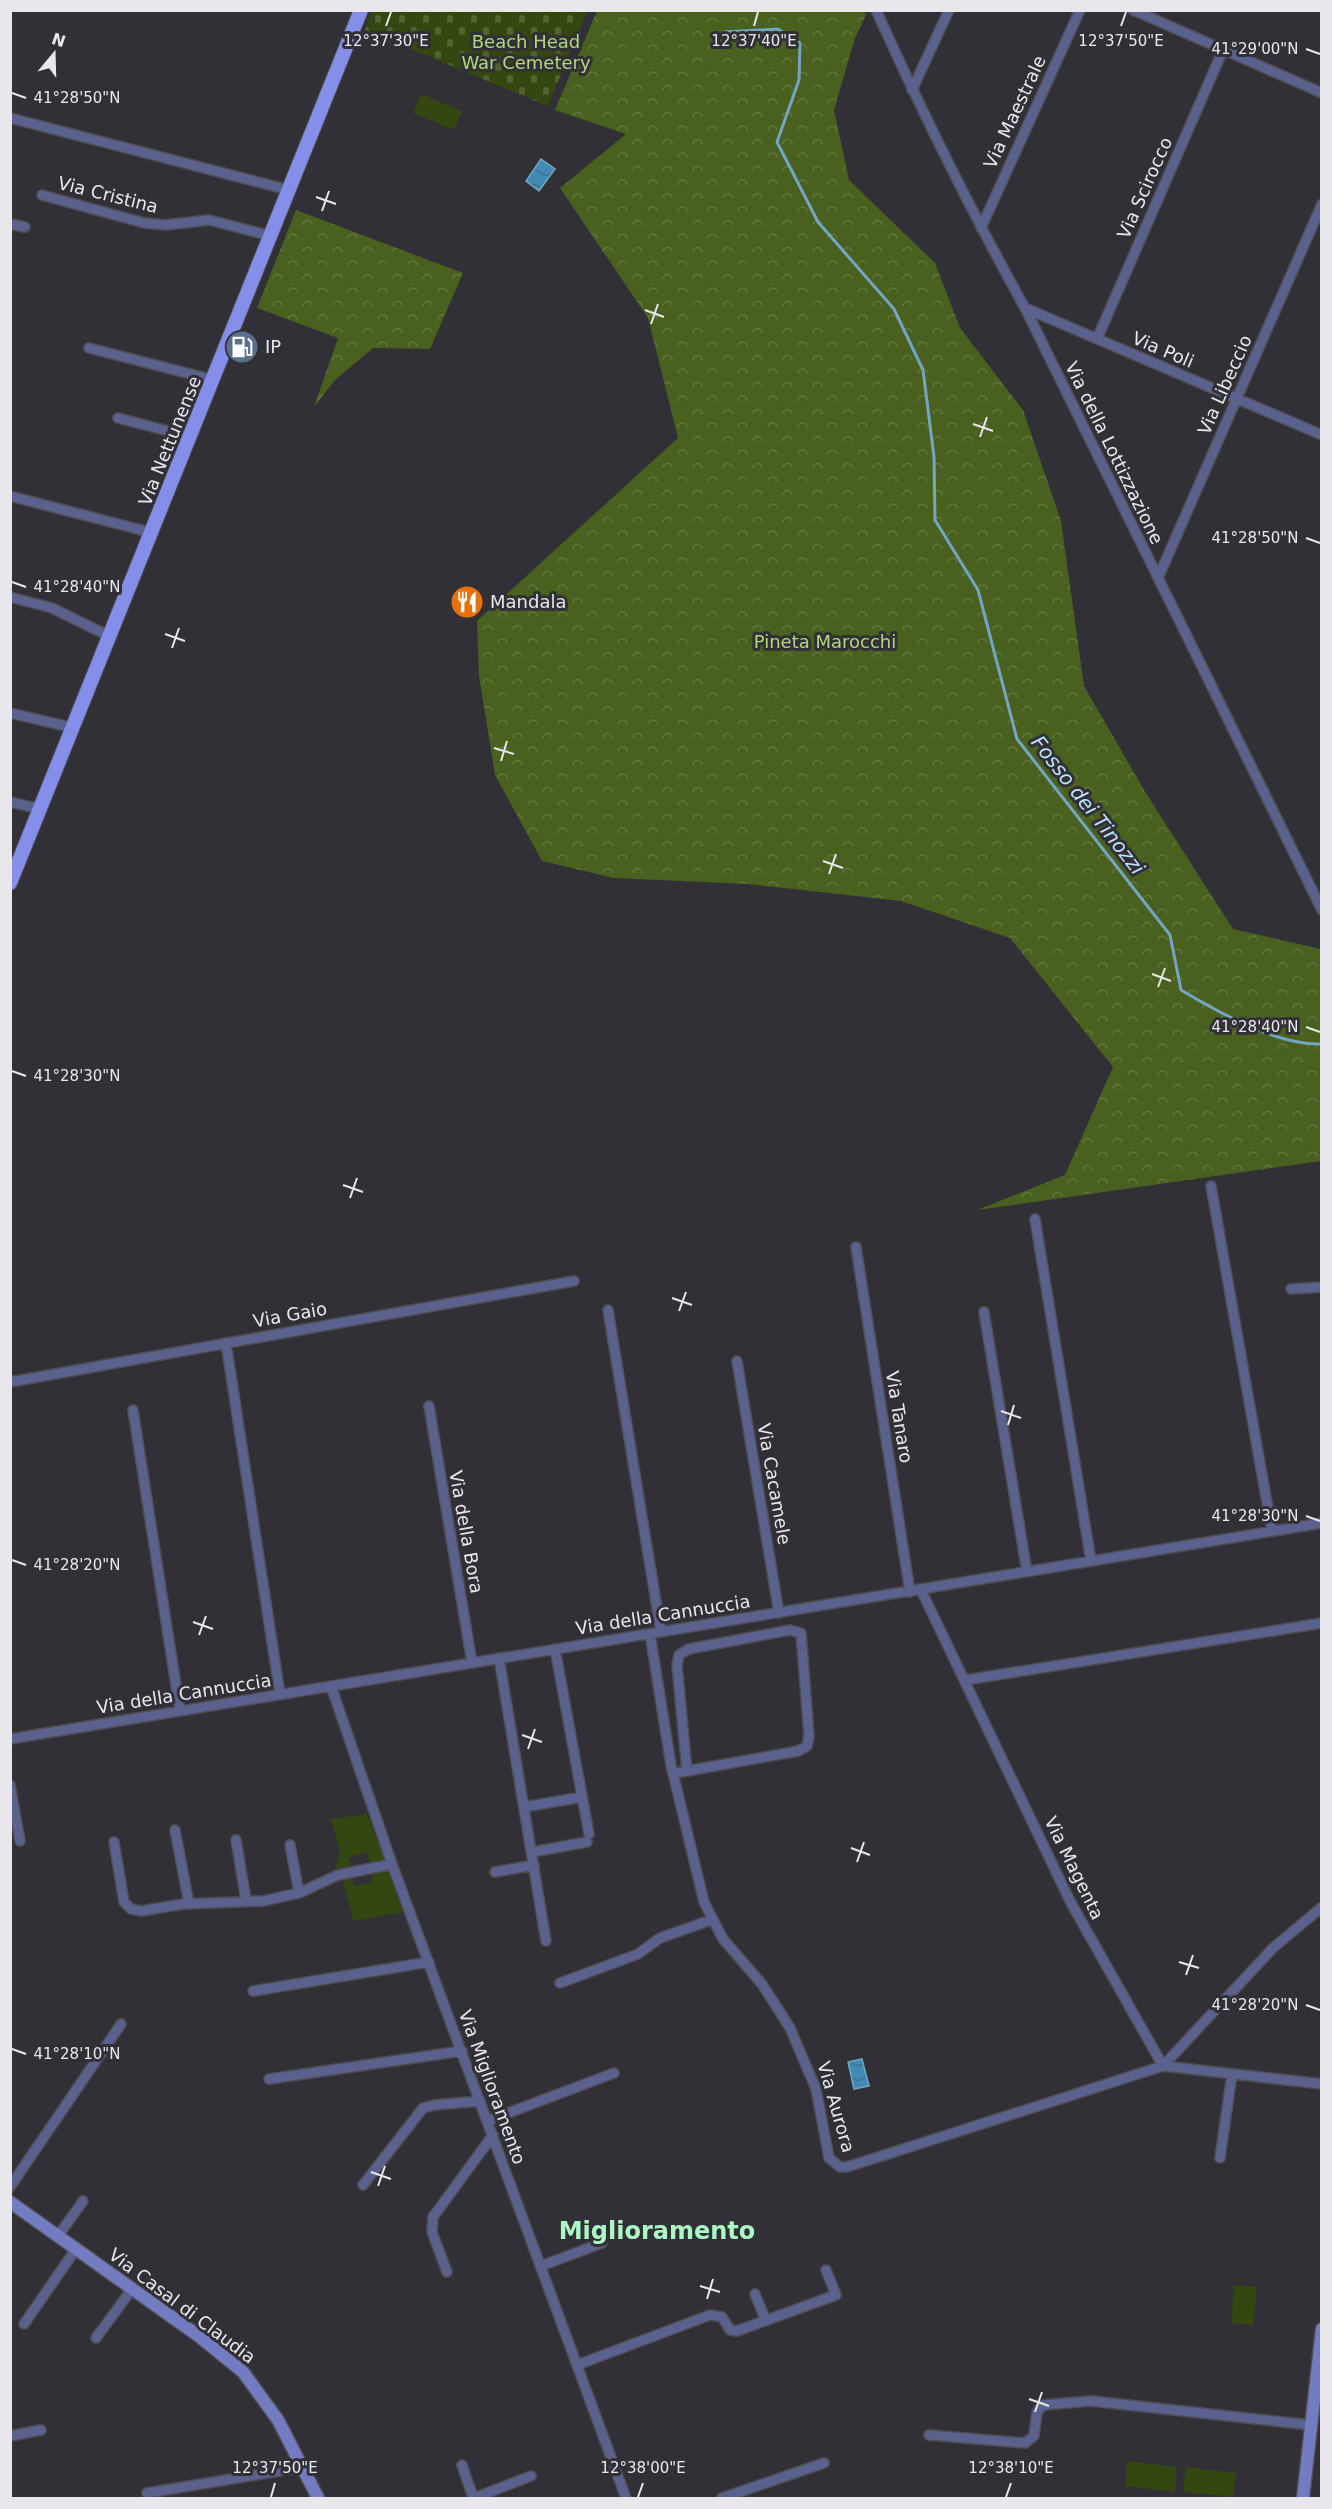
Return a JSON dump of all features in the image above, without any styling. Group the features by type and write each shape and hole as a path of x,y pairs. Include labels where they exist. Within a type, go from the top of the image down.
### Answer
{"main road":[{"name":"Via Nettunense","path":"10,883 153,533 361,10"}],"street":[{"name":"Via della Lottizzazione","path":"876,10 912,90 981,228 1025,308 1320,902"},
{"path":"912,90 948,10"},
{"name":"Via Maestrale","path":"981,228 1080,10"},
{"path":"1133,10 1155,15 1223,50 1322,93"},
{"name":"Via Scirocco","path":"1097,339 1223,50"},
{"path":"10,118 289,190"},
{"name":"Via Cristina","path":"42,195 144,223 163,225 209,220 271,236"},
{"name":"Via Libeccio","path":"1158,578 1322,204"},
{"path":"10,224 25,227"},
{"name":"Via Poli","path":"1025,308 1322,435"},
{"path":"88,348 214,380"},
{"path":"118,418 191,436"},
{"path":"10,496 153,533"},
{"path":"10,597 52,608 111,637"},
{"path":"10,713 74,728"},
{"path":"10,801 41,809"},
{"path":"1211,1186 1272,1531"},
{"path":"1035,1219 1091,1561"},
{"name":"Via Tanaro","path":"856,1247 910,1592"},
{"name":"Via Gaio","path":"10,1382 574,1281"},
{"path":"1291,1289 1322,1287"},
{"path":"608,1310 661,1632"},
{"path":"984,1312 1027,1572"},
{"path":"226,1343 280,1694"},
{"name":"Via Cacamele","path":"736,1361 779,1613"},
{"name":"Via della Bora","path":"429,1406 472,1663"},
{"path":"133,1410 180,1711"},
{"name":"Via della Cannuccia","path":"10,1739 1322,1523"},
{"name":"Via Magenta","path":"921,1590 1071,1903 1163,2066"},
{"path":"966,1680 1322,1623"},
{"path":"673,1773 687,1771 798,1751 807,1746 809,1736 801,1633 790,1630 689,1649 679,1655 677,1665 687,1771"},
{"name":"Via Aurora","path":"650,1634 673,1773 698,1880 711,1920 725,1943 762,1984 790,2028 817,2094 829,2156 832,2162 840,2167 848,2167 1163,2066 1273,1948 1322,1907"},
{"path":"531,1852 588,1838 555,1649"},
{"path":"499,1658 546,1941"},
{"name":"Via Miglioramento","path":"331,1686 392,1864 626,2499"},
{"path":"10,1785 20,1842"},
{"path":"524,1807 582,1797"},
{"path":"175,1830 189,1904"},
{"path":"236,1840 246,1900"},
{"path":"114,1842 123,1898 128,1907 144,1911 189,1904 219,1905 246,1900 263,1901 298,1893 338,1875 392,1864"},
{"path":"290,1845 298,1893"},
{"path":"495,1872 534,1865"},
{"path":"560,1983 638,1954 660,1938 711,1920"},
{"path":"253,1991 429,1962"},
{"path":"10,2187 121,2024"},
{"path":"269,2079 462,2052"},
{"path":"1163,2066 1322,2084"},
{"path":"488,2121 614,2073"},
{"path":"1220,2158 1232,2074"},
{"path":"363,2185 420,2110 434,2104 480,2101"},
{"path":"447,2272 432,2232 433,2217 493,2135"},
{"name":"Via Casal di Claudia","path":"10,2202 205,2341 243,2372 266,2401 304,2467 318,2499"},
{"path":"58,2236 83,2202"},
{"path":"541,2266 602,2243"},
{"path":"24,2324 76,2249"},
{"path":"577,2365 711,2315 722,2317 728,2328 735,2332 841,2293 826,2270"},
{"path":"96,2338 132,2289"},
{"path":"755,2294 766,2322"},
{"path":"1303,2499 1321,2337"},
{"path":"929,2434 1025,2443 1032,2439 1037,2412 1043,2405 1086,2400 1311,2425"},
{"path":"10,2436 41,2430"},
{"path":"722,2499 824,2463"},
{"path":"462,2465 474,2498 531,2476"},
{"path":"147,2493 304,2467"}],"green space":[{"name":"Beach Head War Cemetery","path":"372,10 587,11 548,106 365,30"},
{"name":"Pineta Marocchi","path":"597,11 864,11 866,15 855,38 834,110 849,180 935,263 960,328 1023,410 1061,521 1084,686 1147,795 1233,929 1321,949 1321,1161 977,1210 1065,1175 1113,1067 1010,938 901,901 748,884 614,878 542,861 495,775 479,676 477,621 678,438 648,318 560,188 626,134 555,110"},
{"path":"421,94 462,111 454,130 413,113"},
{"path":"296,210 463,273 430,349 373,348 335,380 314,407 338,338 257,308"},
{"path":"367,1814 385,1861 370,1864 367,1852 349,1857 350,1866 335,1869 340,1852 331,1819"},
{"path":"388,1871 403,1912 353,1921 343,1880 352,1878 354,1886 373,1882 372,1874"},
{"path":"1234,2285 1257,2287 1253,2325 1231,2323"},
{"path":"1127,2461 1177,2467 1175,2492 1125,2486"},
{"path":"1186,2467 1236,2473 1233,2497 1183,2492"}],"water":[{"path":"541,159 555,169 539,191 526,181"},
{"path":"862,2059 869,2086 854,2089 848,2062"}],"waterway":[{"name":"Fosso dei Tinozzi","path":"724,32 778,29 800,43 799,80 777,142 818,222 894,309 923,370 934,457 935,520 978,590 1017,739 1170,935 1181,990 1212,1008 1268,1034 1287,1040 1322,1044"}],"place":[{"name":"IP","path":"242,347"},
{"name":"Mandala","path":"467,602"}],"district":[{"name":"Miglioramento","path":"657,2231"}]}
